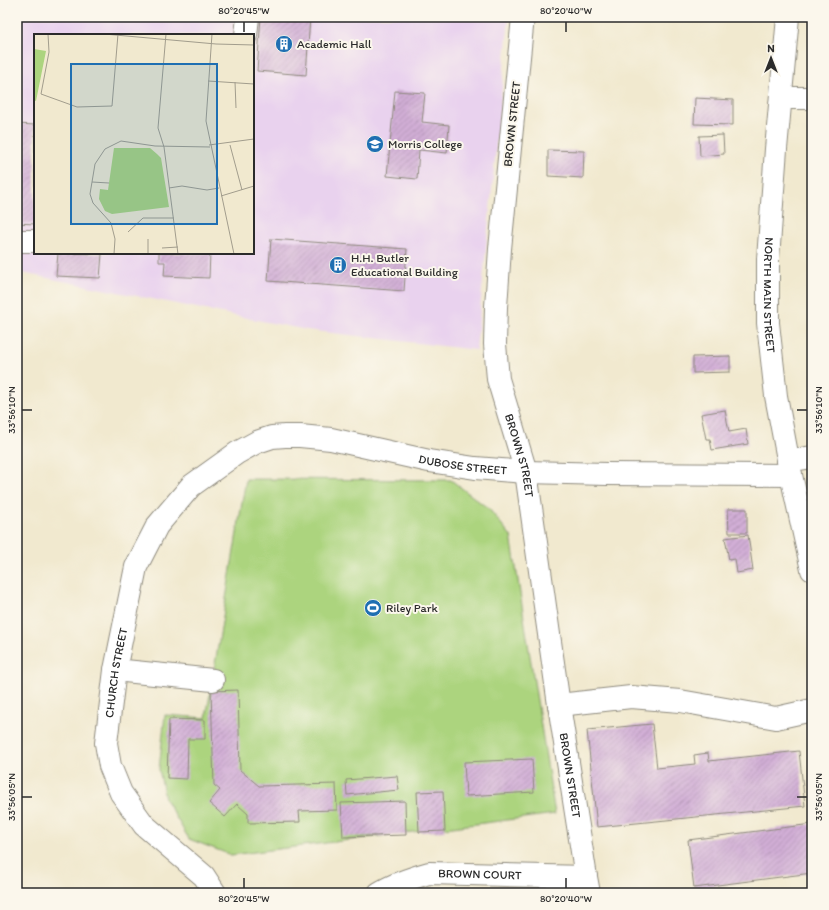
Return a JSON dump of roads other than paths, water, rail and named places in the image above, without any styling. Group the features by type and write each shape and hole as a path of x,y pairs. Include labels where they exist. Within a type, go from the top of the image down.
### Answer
{"street":[{"path":"246,34 248,17"},
{"name":"BROWN STREET","path":"523,17 500,249 496,307 496,365 498,379 526,472 559,705 587,885"},
{"name":"NORTH MAIN STREET","path":"788,17 768,259 768,323 776,396 812,570"},
{"path":"781,98 812,98"},
{"path":"17,240 34,241"},
{"name":"DUBOSE STREET","path":"237,453 257,442 272,437 300,436 331,439 429,461 475,468 526,472 615,474 790,468 812,457"},
{"name":"CHURCH STREET","path":"215,893 204,876 144,825 121,793 110,766 106,743 115,670 136,567 157,526 191,486 237,453"},
{"path":"115,670 212,680"},
{"path":"559,705 631,697 680,701 776,718 812,710"},
{"name":"BROWN COURT","path":"379,893 390,886 429,873 587,885"}],"place":[{"name":"Academic Hall","path":"284,44"},
{"name":"Morris College","path":"375,144"},
{"name":"H.H. Butler Educational Building","path":"338,265"},
{"name":"Riley Park","path":"373,608"}]}
